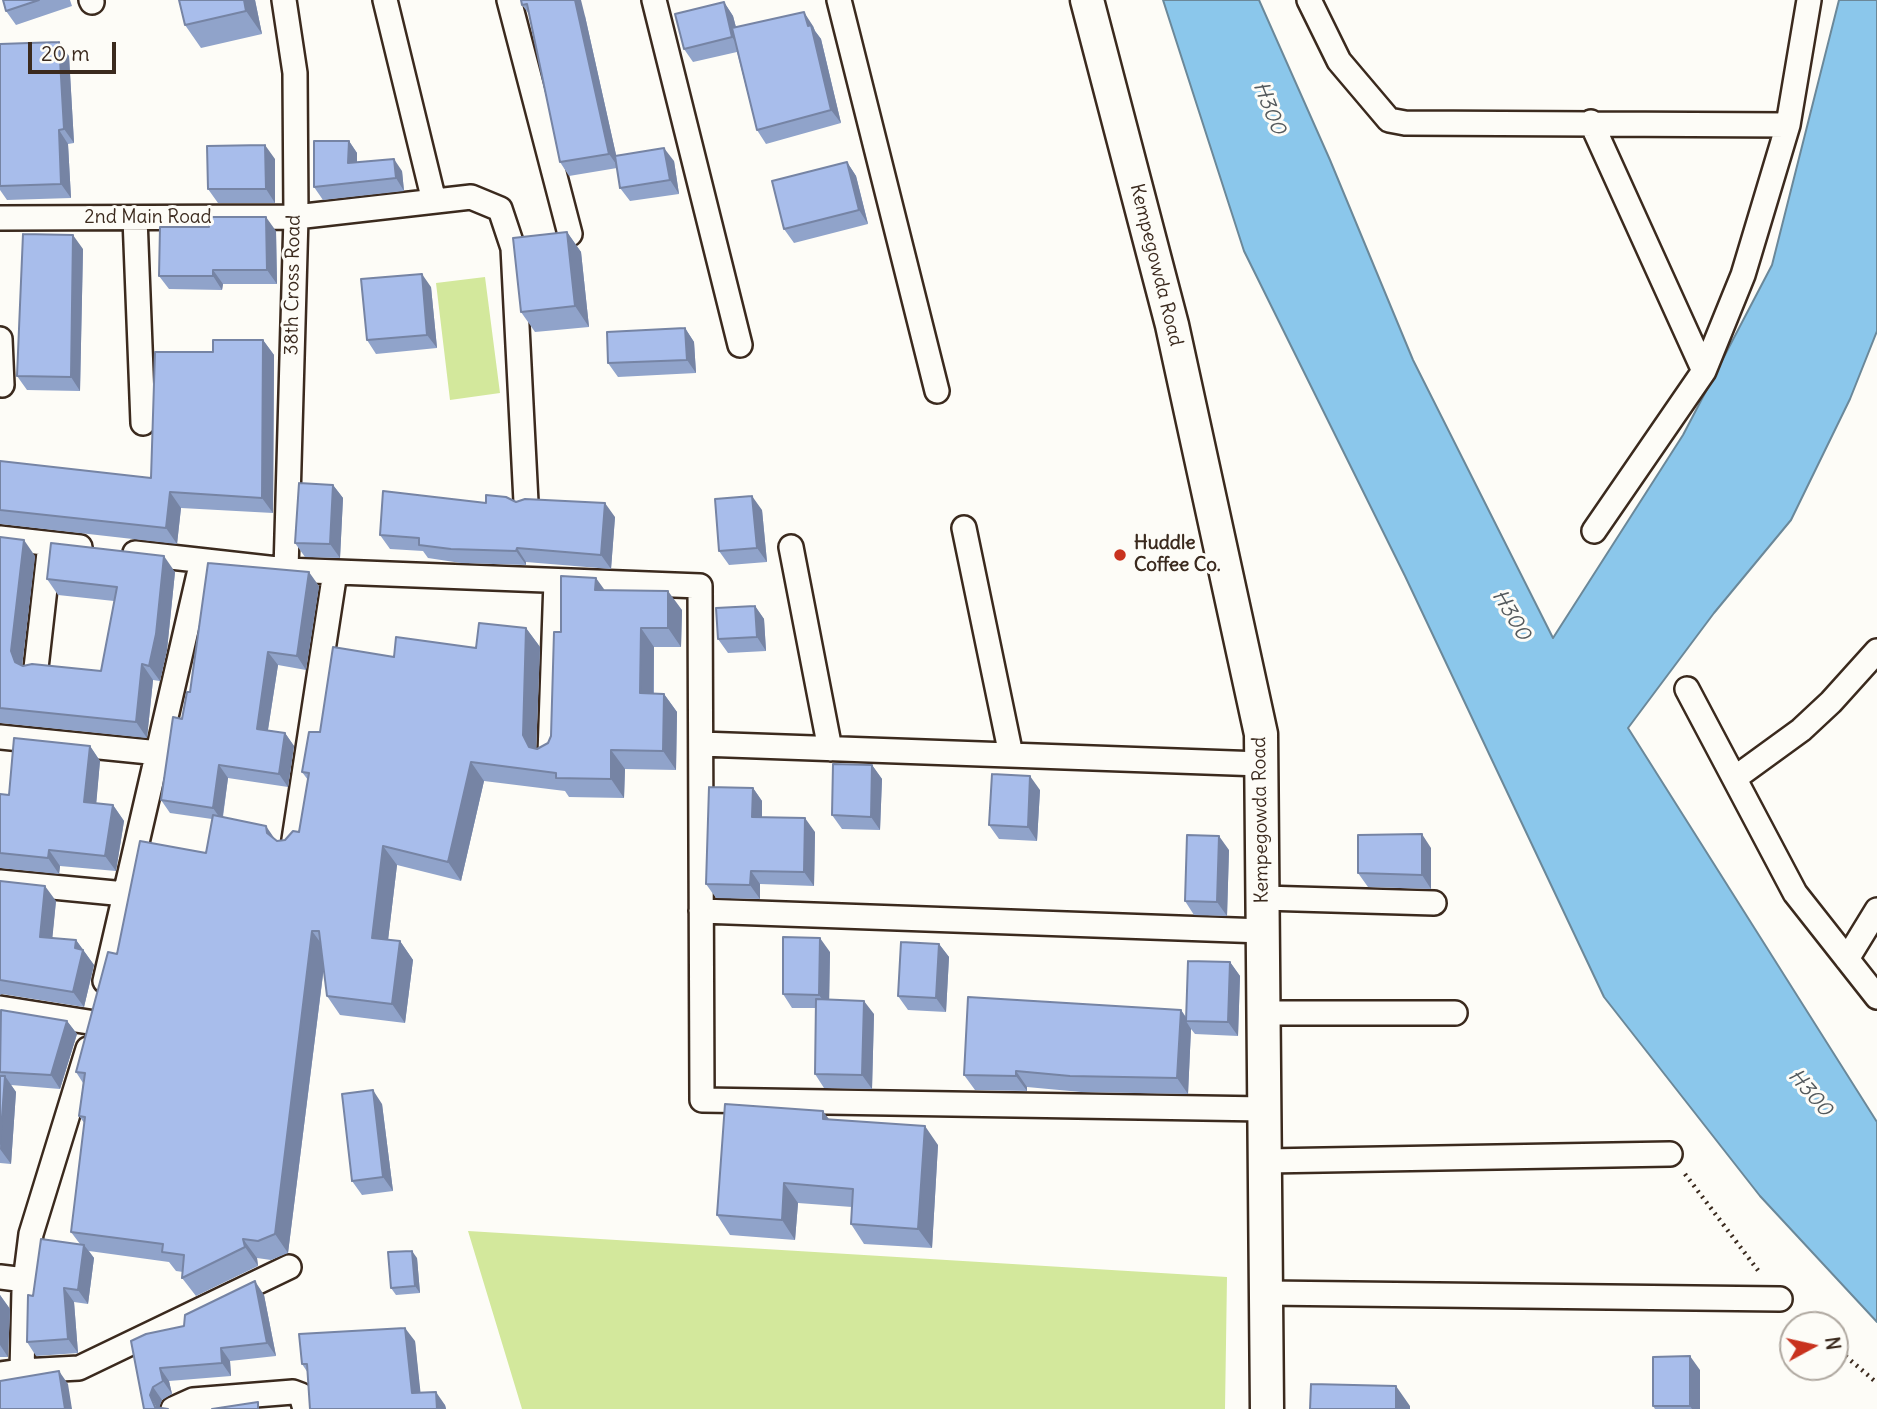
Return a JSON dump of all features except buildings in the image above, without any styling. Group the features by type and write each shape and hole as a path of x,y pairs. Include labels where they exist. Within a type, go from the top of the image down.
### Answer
{"street":[{"name":"38th Cross Road","path":"284,0 295,73 296,217 286,570"},
{"path":"385,0 434,201"},
{"path":"509,0 570,234"},
{"path":"654,0 740,345"},
{"path":"839,0 937,391"},
{"name":"Kempegowda Road","path":"1087,0 1172,325 1261,734 1267,1409"},
{"path":"1309,0 1339,61 1389,120 1405,123 1788,125"},
{"path":"1594,531 1704,371 1743,275 1788,125 1809,0"},
{"path":"1591,122 1704,371"},
{"name":"2nd Main Road","path":"0,218 296,217 471,197 500,208 513,248 526,502"},
{"path":"135,218 143,423"},
{"path":"0,339 2,385"},
{"path":"964,528 1011,755"},
{"path":"0,538 286,570 700,586 702,1100 1265,1109"},
{"path":"36,668 50,544"},
{"path":"791,547 830,749"},
{"path":"202,561 95,1023 74,1103 46,1179 31,1234 11,1373 79,1368 289,1267"},
{"path":"293,846 335,572"},
{"path":"550,754 556,581"},
{"path":"1734,778 1801,730 1831,702 1877,651"},
{"path":"1688,689 1795,893 1877,997"},
{"path":"0,737 159,753"},
{"path":"701,744 1261,764"},
{"path":"0,882 125,894"},
{"path":"1263,898 1434,903"},
{"path":"1847,959 1877,910"},
{"path":"701,911 1263,931"},
{"path":"0,1008 95,1023"},
{"path":"1264,1013 1455,1013"},
{"path":"1266,1161 1670,1154"},
{"path":"0,1277 25,1280"},
{"path":"1266,1293 1780,1299"},
{"path":"173,1409 193,1400 293,1392 301,1395 305,1409"}],"path":[{"path":"1670,1154 1780,1299 1794,1311"},
{"path":"1849,1359 1877,1383"}],"green space":[{"path":"485,277 500,393 450,400 436,283"},
{"path":"468,1231 1227,1277 1225,1409 522,1409"}],"water":[{"name":"H300","path":"1163,0 1259,0 1330,160 1413,360 1553,638 1683,435 1772,265 1839,0 1877,0 1877,331 1850,399 1791,520 1714,613 1628,728 1877,1122 1877,1322 1760,1196 1604,997 1405,576 1244,251"}],"place":[{"name":"Huddle Coffee Co.","path":"1120,555"}]}
